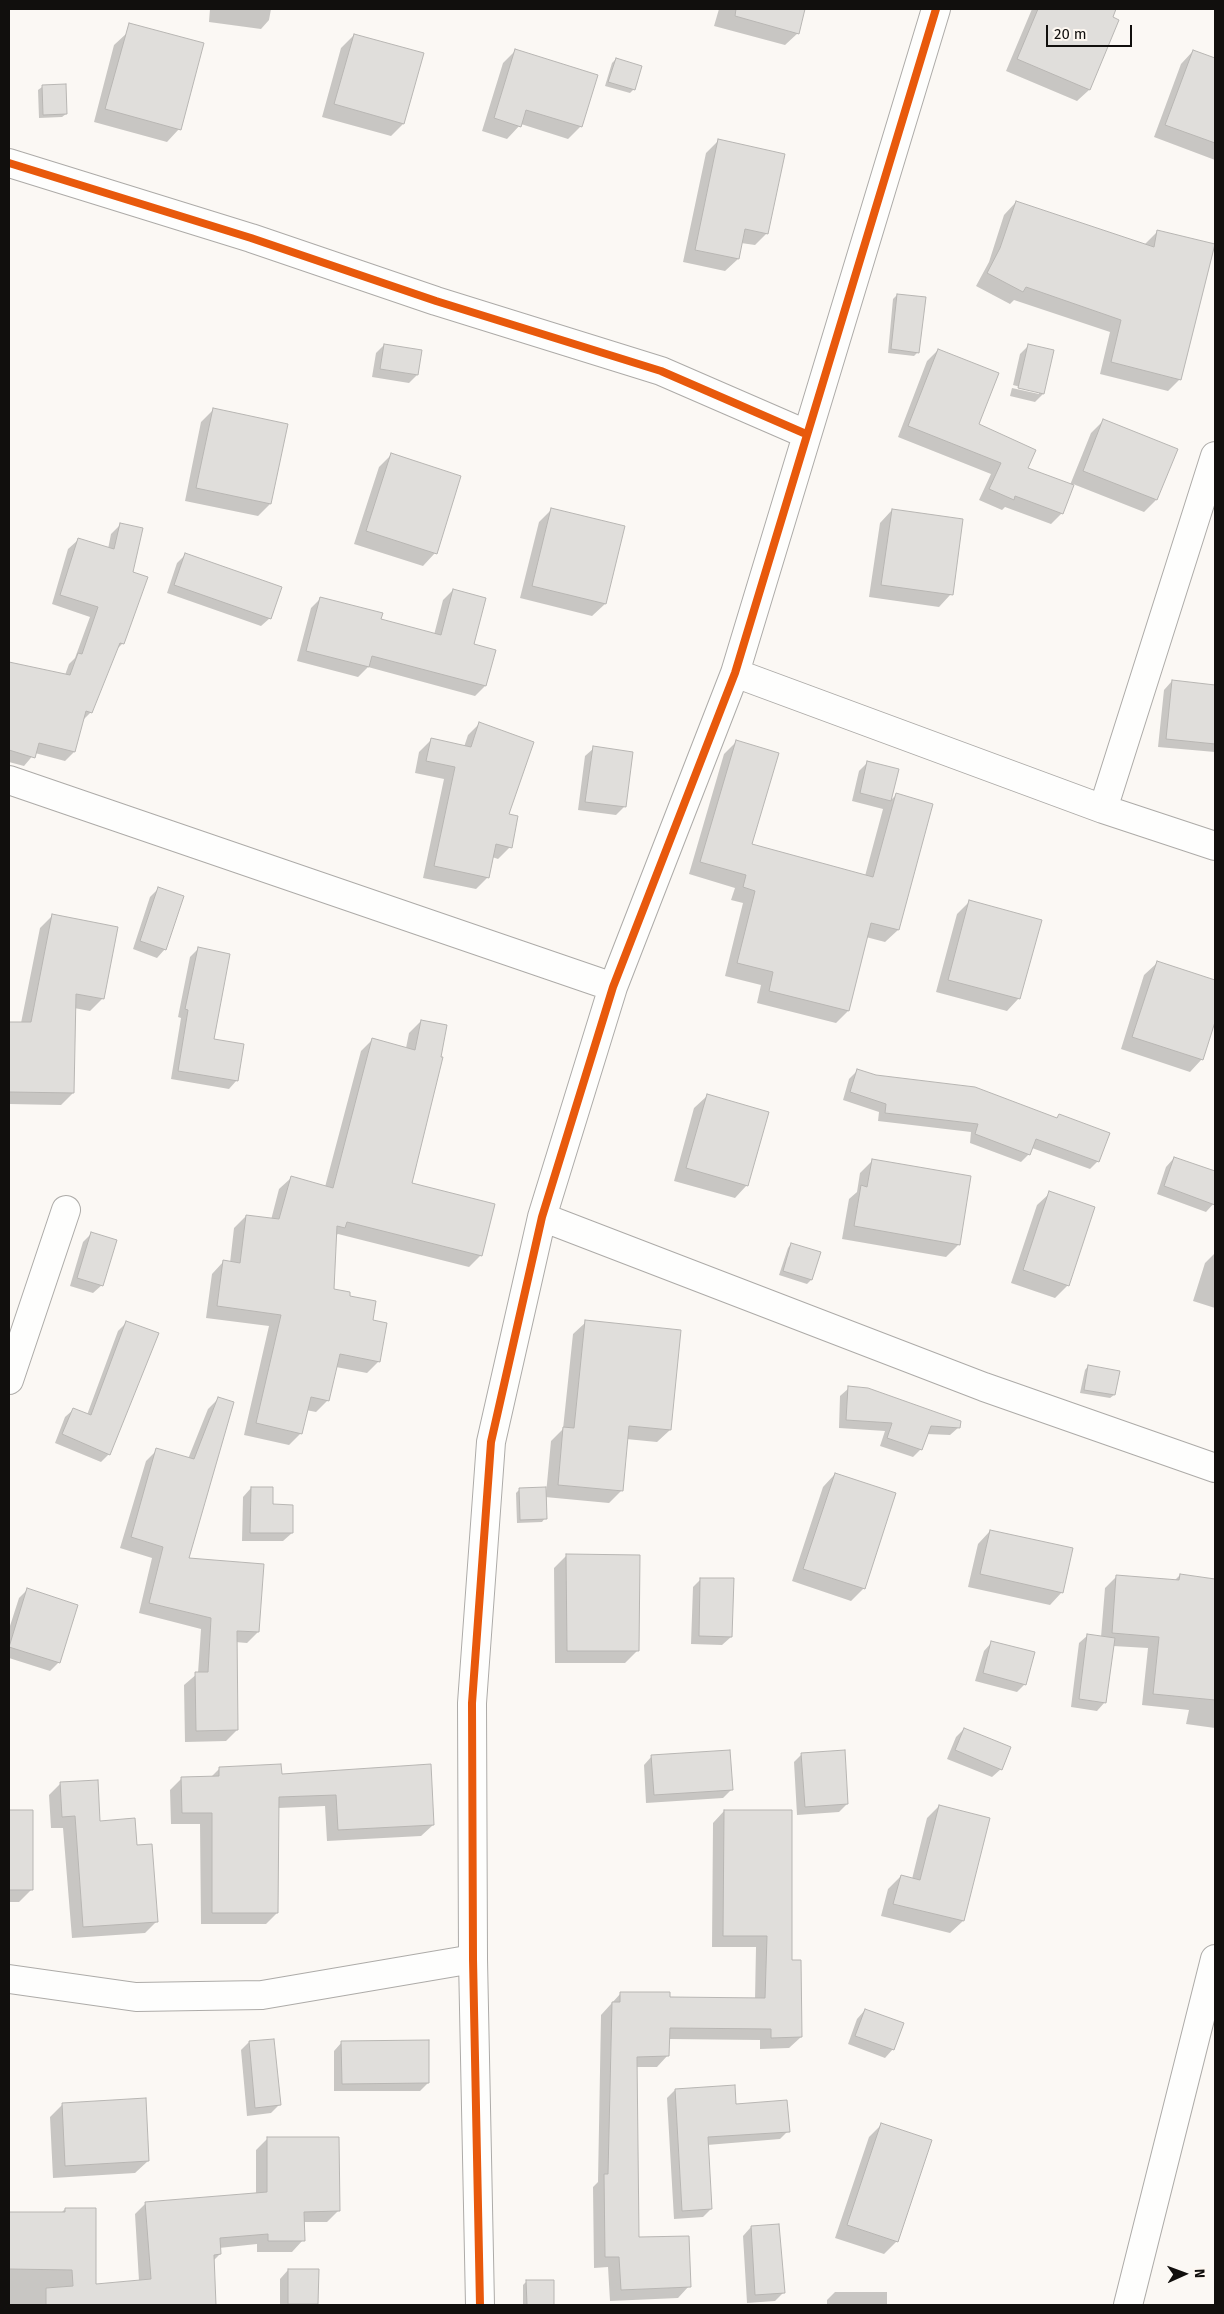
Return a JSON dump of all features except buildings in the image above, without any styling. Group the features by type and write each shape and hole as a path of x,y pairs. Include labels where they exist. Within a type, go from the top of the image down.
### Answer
{"street":[{"path":"480,2305 473,1959 472,1703 491,1442 542,1217 613,987 735,673 936,9"},
{"path":"9,162 251,238 436,301 661,371 806,434"},
{"path":"1103,809 1215,456"},
{"path":"735,673 1103,809 1215,846"},
{"path":"9,780 613,987"},
{"path":"11,1365 66,1210"},
{"path":"542,1217 984,1387 1215,1468"},
{"path":"9,1979 136,1997 262,1995 473,1959"},
{"path":"1128,2305 1215,1959"}],"cycle path":[{"path":"480,2305 473,1959 472,1703 491,1442 542,1217 613,987 735,673 936,9"},
{"path":"9,163 251,238 436,301 661,371 806,434"}]}
